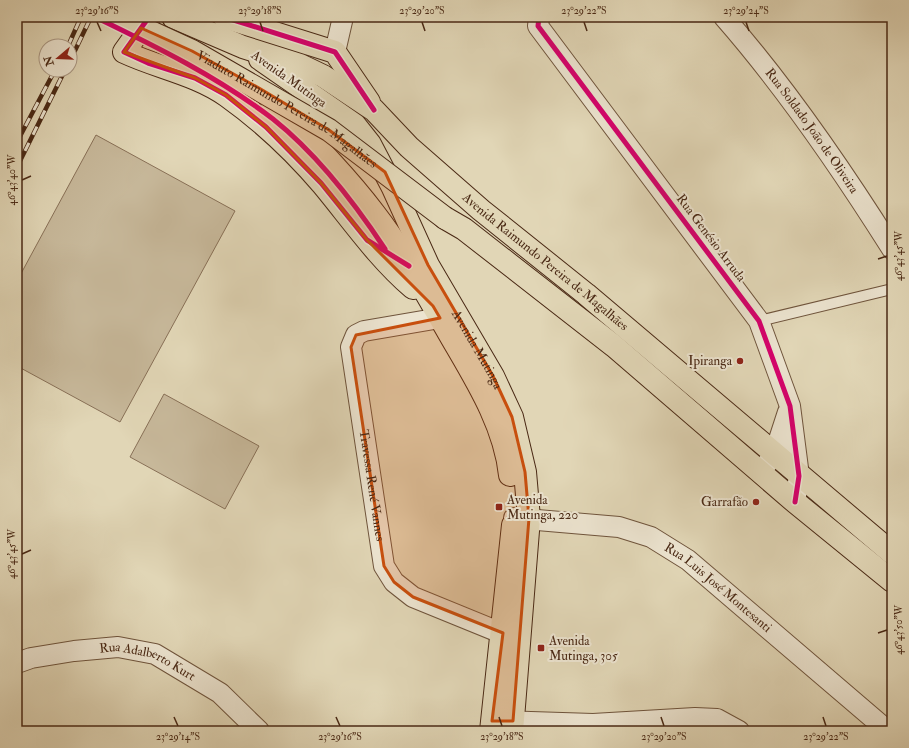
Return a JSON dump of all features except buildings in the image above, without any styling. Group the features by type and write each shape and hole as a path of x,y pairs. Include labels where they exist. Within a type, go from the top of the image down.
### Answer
{"main road":[{"name":"Viaduto Raimundo Pereira de Magalhães","path":"118,17 192,51 259,88 329,130 445,218"},
{"path":"149,17 124,52 148,63 195,78 226,96 266,127 321,184 367,240 405,281 437,312"},
{"name":"Avenida Raimundo Pereira de Magalhães","path":"173,17 243,47 269,60 300,64 323,76 374,110 409,147 481,210 586,294 774,455 892,553"},
{"path":"224,17 335,52 374,110"},
{"path":"300,64 335,52"},
{"name":"Avenida Mutinga","path":"269,60 355,125 370,144 393,188 428,265 493,376 512,417 525,472 502,726"},
{"name":"Avenida Mutinga","path":"259,88 340,171 375,214 395,243 478,383 494,418 509,466 521,518"},
{"name":"Avenida Raimundo Pereira de Magalhães","path":"445,218 464,229 614,346 795,502 892,581"}],"street":[{"path":"335,52 343,17"},
{"name":"Rua Soldado João de Oliveira","path":"724,17 744,39 784,90 861,200 892,249"},
{"path":"743,17 744,39"},
{"name":"Rua Genésio Arruda","path":"536,20 760,321 790,406 799,476 795,502"},
{"name":"Travessa René Vannes","path":"437,312 364,331 356,335 351,347 384,566 394,582 413,597 511,637"},
{"path":"760,472 774,455 790,406"},
{"name":"Rua Luis José Montesanti","path":"521,518 619,527 651,537 688,560 888,731"},
{"name":"Rua Adalberto Kurt","path":"17,663 31,658 67,652 118,647 155,654 220,693 259,731"},
{"path":"502,726 593,724 695,718 717,719 739,731"}],"lane":[{"path":"760,321 892,289"}],"highlighted area":[{"path":"141,28 192,51 259,88 329,130 385,172 428,265 493,376 512,417 525,472 529,518 513,721 492,721 503,633 413,597 394,582 384,566 351,347 356,335 440,318 433,306 367,240 321,183 266,127 226,95 195,78 124,52"}],"shaded area":[{"path":"96,135 235,211 120,422 17,366 17,281"},
{"path":"164,394 259,446 225,509 130,457"}],"railway":[{"path":"72,38 81,17"},
{"path":"78,44 91,17"},
{"path":"17,142 51,78"},
{"path":"17,167 61,78"}],"cycle path":[{"path":"95,17 164,51 209,76 273,119 305,147 320,163 348,196 385,249"},
{"path":"149,17 124,52 148,63 195,78 226,95 266,127 321,183 367,240 409,266"},
{"path":"224,17 335,52 374,110"},
{"path":"539,17 538,26 759,321 790,406 799,476 795,502"}],"place":[{"name":"Ipiranga","path":"740,361"},
{"name":"Garrafão","path":"756,502"},
{"name":"Avenida Mutinga, 220","path":"499,507"},
{"name":"Avenida Mutinga, 305","path":"541,648"}]}
